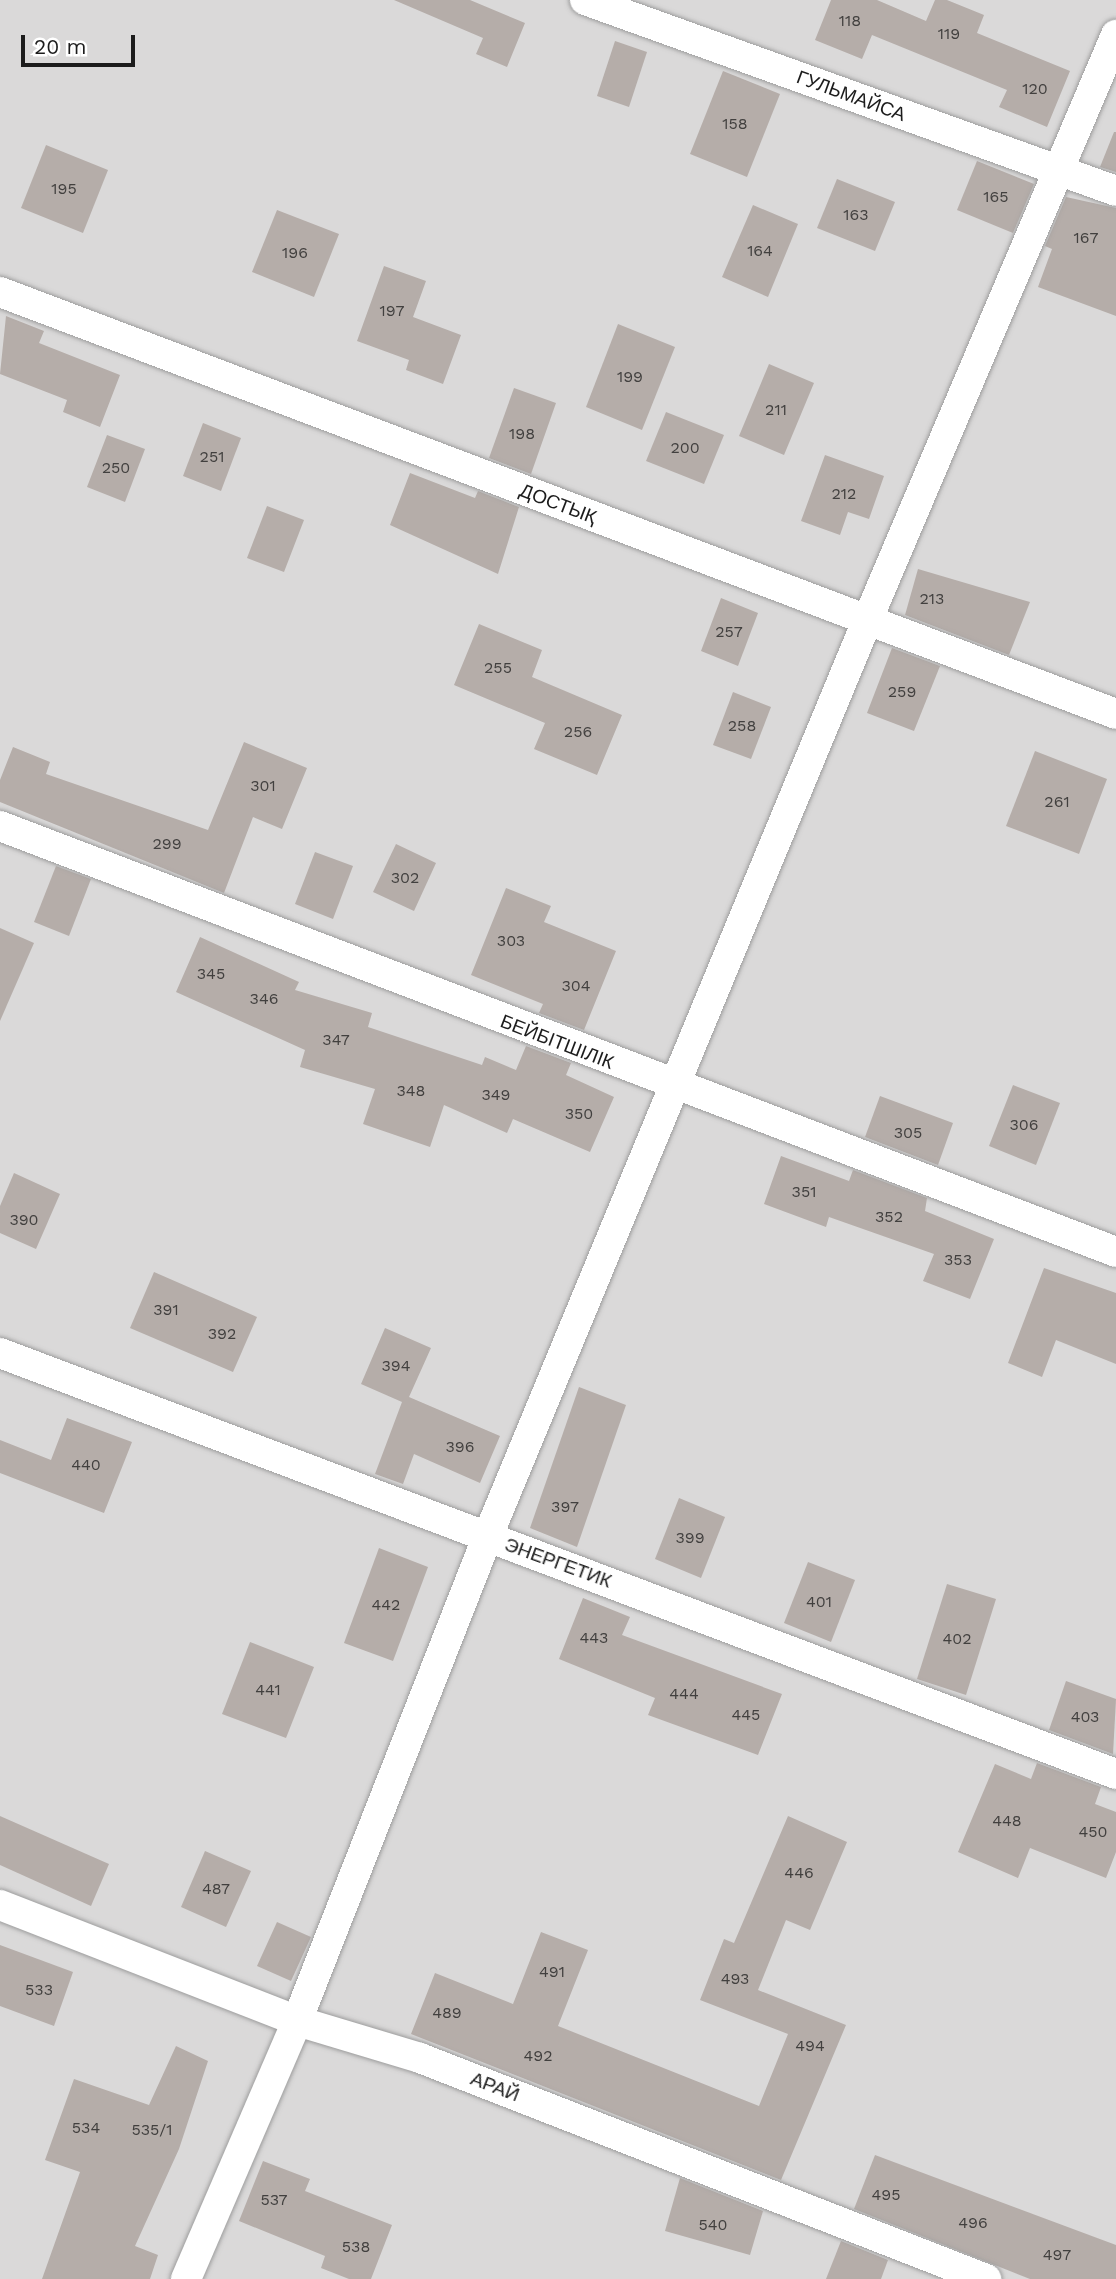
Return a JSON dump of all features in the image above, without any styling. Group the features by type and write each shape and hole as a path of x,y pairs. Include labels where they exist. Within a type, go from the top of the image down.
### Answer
{"street":[{"name":"ГУЛЬМАЙСА","path":"585,0 1116,191"},
{"path":"186,2279 297,2021 488,1538 677,1088 866,621 1116,35"},
{"name":"ДОСТЫҚ","path":"0,292 1116,714"},
{"name":"БЕЙБІТШІЛІК","path":"0,826 677,1088 1116,1252"},
{"name":"ЭНЕРГЕТИК","path":"0,1353 1116,1774"},
{"name":"АРАЙ","path":"0,1905 297,2021 420,2058 986,2279"}],"shaded area":[{"path":"0,0 1116,0 1116,2279 0,2279"}],"building":[{"path":"394,0 470,0 525,23 507,67 476,54 483,38"},
{"path":"831,0 877,0 926,21 935,0 947,0 984,15 977,33 1070,71 1047,127 999,107 1007,90 872,35 862,59 815,40"},
{"path":"615,41 647,52 629,107 597,96"},
{"path":"723,71 780,94 747,177 690,154"},
{"path":"1116,132 1116,172 1100,167"},
{"path":"46,145 108,170 83,233 21,208"},
{"path":"977,161 1034,184 1013,233 957,210"},
{"path":"837,179 895,202 875,251 817,228"},
{"path":"1066,197 1116,208 1116,316 1038,287 1052,249 1045,246"},
{"path":"753,205 798,224 768,297 722,277"},
{"path":"277,210 339,234 314,297 252,272"},
{"path":"384,266 426,281 413,317 461,335 443,384 406,370 409,360 357,341"},
{"path":"6,316 44,331 39,343 120,375 100,427 63,412 67,400 0,374"},
{"path":"618,324 675,347 642,430 586,407"},
{"path":"769,364 814,383 784,455 739,436"},
{"path":"514,388 556,403 531,474 489,458"},
{"path":"666,412 724,435 704,484 646,461"},
{"path":"203,423 241,438 221,491 183,476"},
{"path":"107,435 145,449 125,502 87,487"},
{"path":"825,455 884,476 869,519 848,512 840,535 801,521"},
{"path":"410,473 475,498 478,491 519,507 498,574 390,525"},
{"path":"267,506 304,520 284,572 247,558"},
{"path":"918,569 1030,602 1009,655 905,615"},
{"path":"721,598 758,613 738,666 701,651"},
{"path":"479,624 542,650 532,677 622,715 597,775 534,749 545,723 454,685"},
{"path":"892,648 940,666 914,731 867,713"},
{"path":"733,692 771,707 751,759 713,745"},
{"path":"244,742 307,768 282,829 253,817 224,893 0,802 0,780 13,747 50,762 46,774 208,830"},
{"path":"1035,751 1107,779 1079,854 1006,826"},
{"path":"396,844 436,863 414,911 373,892"},
{"path":"315,852 353,866 333,919 295,904"},
{"path":"56,866 91,879 69,936 34,922"},
{"path":"506,888 551,906 544,922 616,951 584,1030 539,1013 543,1004 471,975"},
{"path":"0,928 34,943 0,1021"},
{"path":"200,937 299,982 295,990 372,1013 368,1027 482,1065 485,1057 516,1070 526,1046 571,1063 566,1075 614,1097 590,1152 513,1119 507,1133 444,1105 430,1147 363,1124 375,1089 300,1067 305,1050 176,992"},
{"path":"1013,1085 1060,1103 1036,1165 989,1146"},
{"path":"880,1096 953,1123 938,1165 865,1137"},
{"path":"781,1156 849,1181 853,1170 927,1198 925,1211 994,1239 970,1299 923,1281 934,1254 829,1217 826,1227 764,1204"},
{"path":"14,1173 60,1194 36,1249 0,1233 0,1206"},
{"path":"1044,1268 1116,1293 1116,1364 1056,1340 1042,1377 1008,1363"},
{"path":"154,1272 257,1317 233,1372 130,1328"},
{"path":"385,1328 431,1348 409,1397 500,1436 480,1483 414,1454 403,1484 375,1474 402,1402 361,1384"},
{"path":"579,1387 626,1405 577,1547 530,1528"},
{"path":"67,1418 132,1442 104,1513 0,1473 0,1440 51,1460"},
{"path":"679,1498 725,1517 701,1578 655,1559"},
{"path":"379,1548 428,1567 393,1661 344,1643"},
{"path":"808,1562 855,1580 831,1642 784,1623"},
{"path":"947,1584 996,1599 966,1695 917,1679"},
{"path":"583,1598 630,1617 622,1635 782,1694 758,1755 648,1715 655,1698 559,1659"},
{"path":"250,1642 314,1667 286,1738 222,1714"},
{"path":"1066,1681 1116,1699 1113,1754 1049,1730"},
{"path":"1037,1763 1101,1787 1095,1804 1116,1812 1116,1852 1106,1878 1030,1848 1018,1878 958,1852 995,1764 1031,1779"},
{"path":"0,1816 109,1864 91,1906 0,1865"},
{"path":"788,1816 847,1842 810,1930 786,1920 758,1990 846,2025 781,2180 411,2034 435,1973 513,2004 541,1932 588,1950 558,2026 759,2106 788,2034 700,2000 724,1939 734,1943"},
{"path":"205,1851 251,1871 226,1927 181,1907"},
{"path":"277,1922 311,1937 291,1981 257,1966"},
{"path":"0,1945 73,1972 54,2026 0,2006"},
{"path":"176,2046 208,2061 179,2149 135,2246 158,2255 150,2279 42,2279 80,2172 45,2160 74,2079 149,2105"},
{"path":"875,2155 1116,2245 1116,2279 1030,2279 854,2209"},
{"path":"263,2161 310,2179 305,2191 392,2225 371,2279 349,2279 321,2268 325,2256 239,2221"},
{"path":"680,2178 763,2211 750,2255 665,2231"},
{"path":"841,2241 888,2260 881,2279 826,2279"}]}
